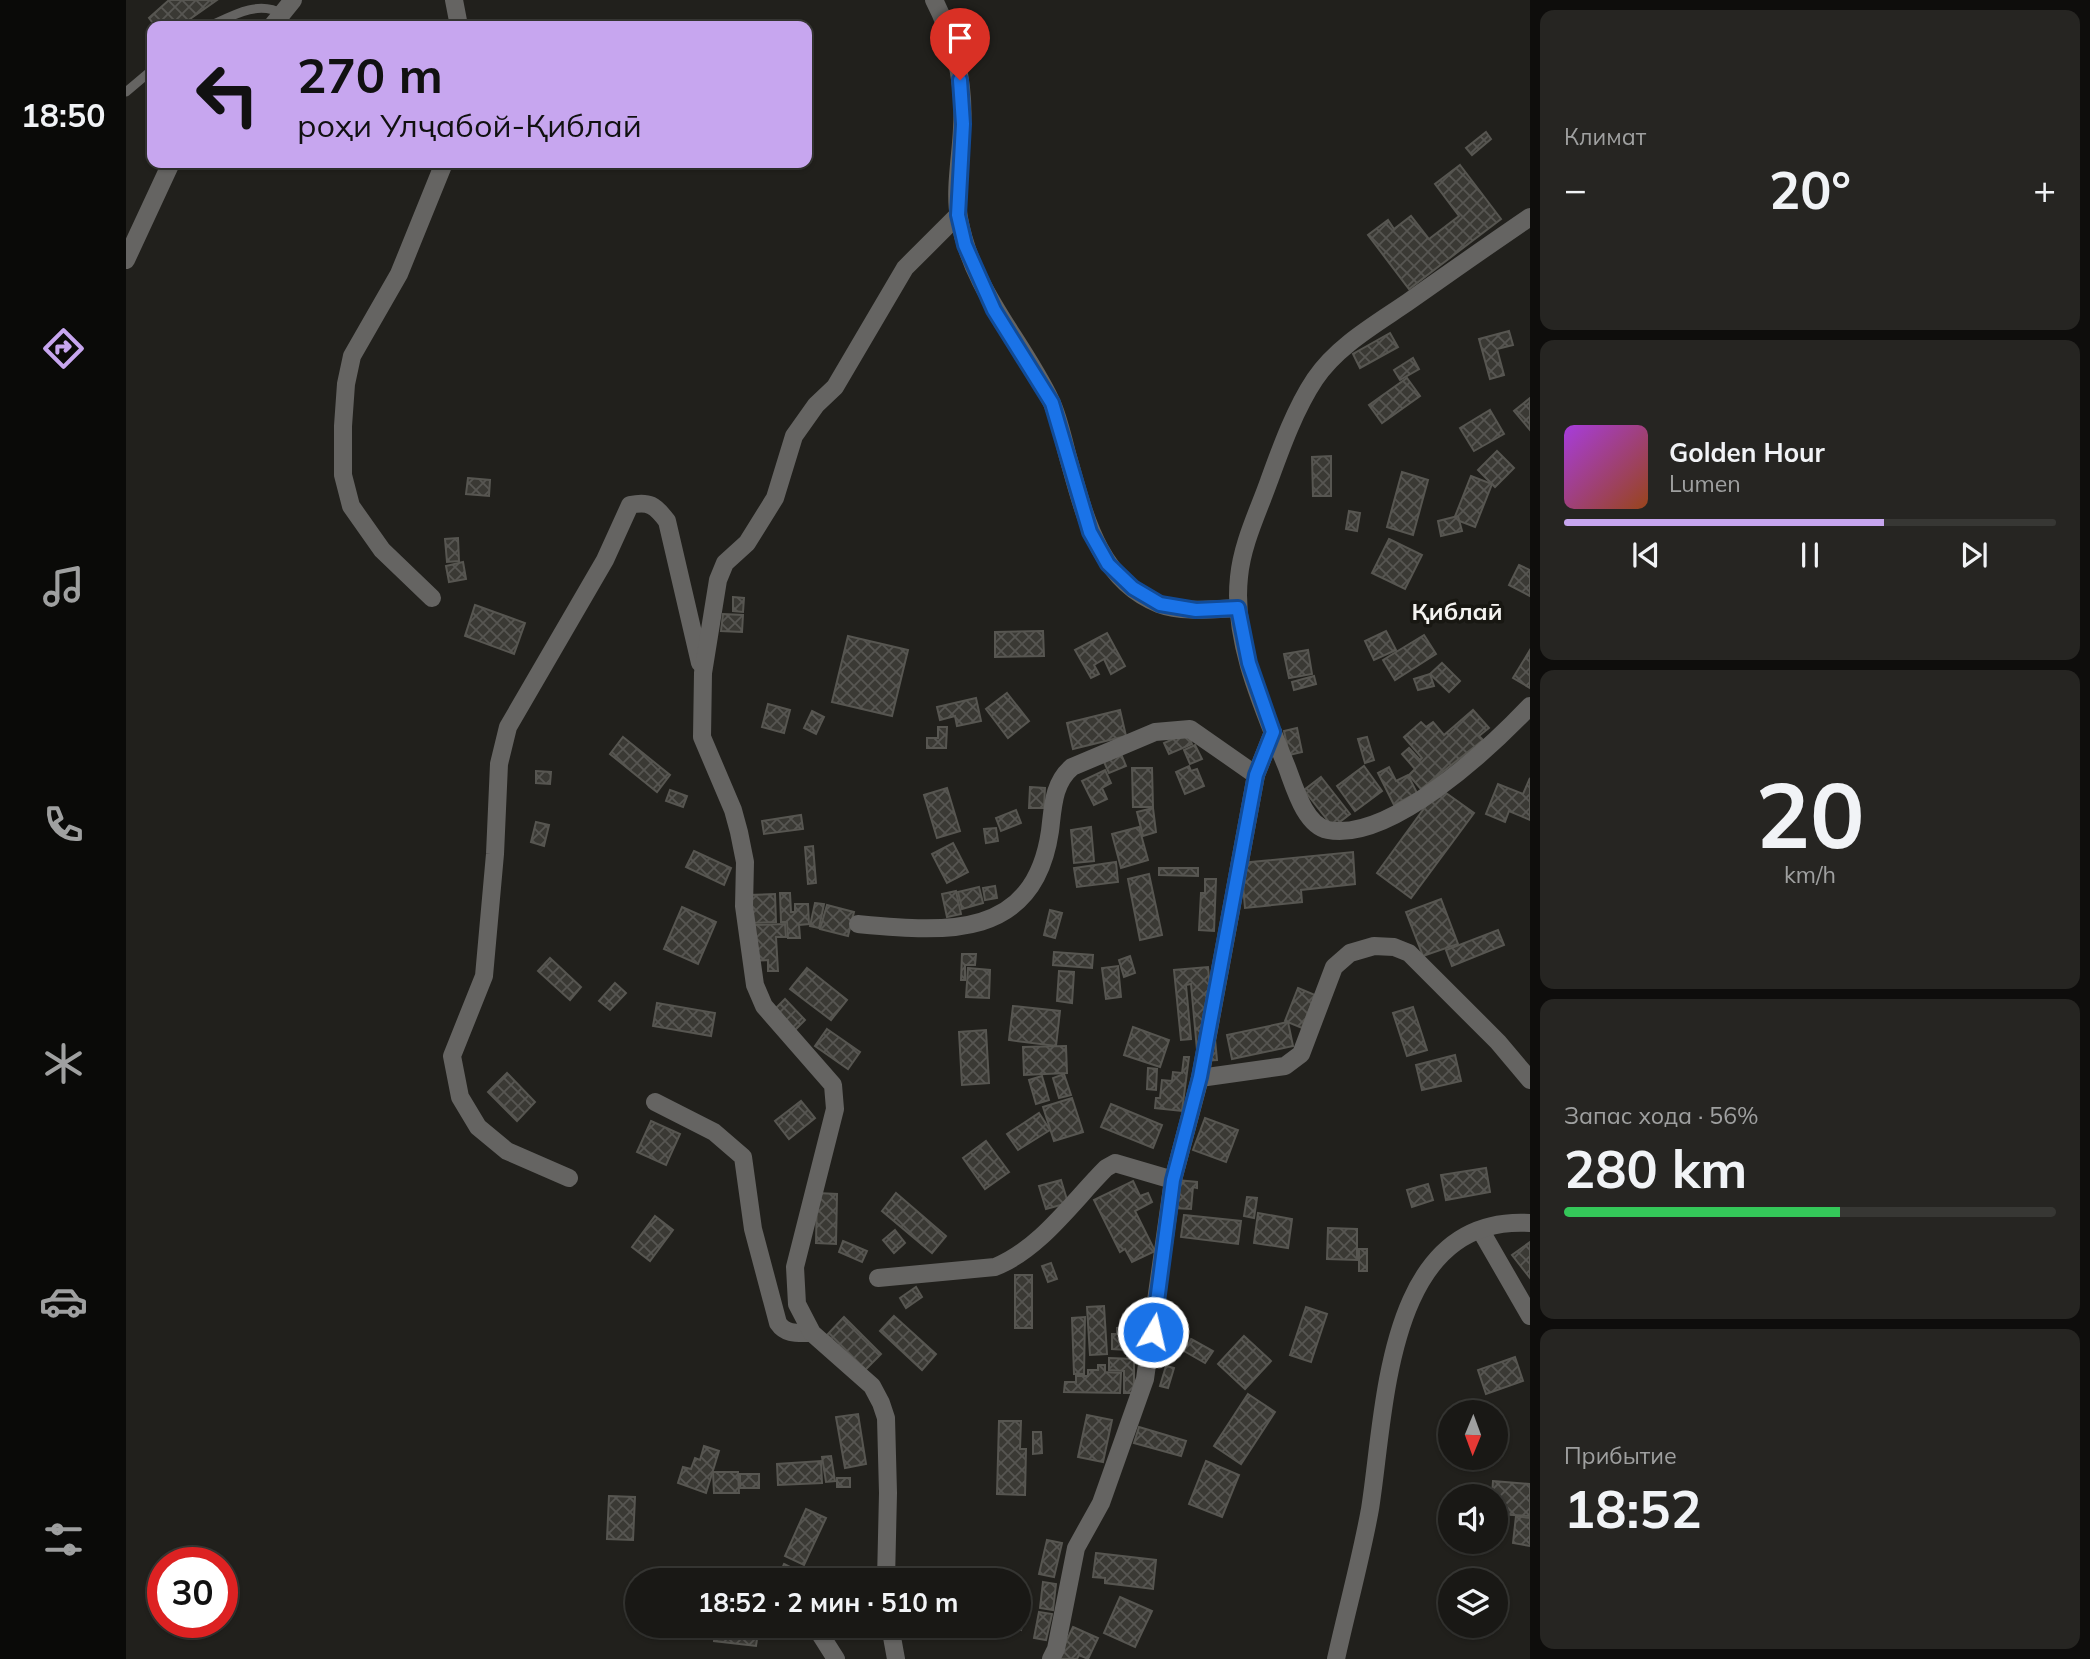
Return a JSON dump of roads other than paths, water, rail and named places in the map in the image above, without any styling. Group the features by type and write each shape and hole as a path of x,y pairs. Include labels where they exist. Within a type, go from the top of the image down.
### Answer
{"street":[{"path":"454,0 458,21"},
{"path":"934,0 947,24 960,80 963,124 958,215 965,245 994,310 1052,403 1090,532 1108,564 1133,588 1160,604 1196,610 1238,608"},
{"path":"126,260 169,168"},
{"path":"432,598 382,550 351,506 343,475 343,426 346,384 352,356 399,274 442,168"},
{"path":"886,1568 886,1418 872,1386 812,1333 797,1304 795,1267 835,1109 833,1085 764,1006 755,985 744,906 745,862 739,832 733,810 702,737 703,673 718,580 725,563 747,543 775,498 794,436 810,412 835,387 905,268 958,215"},
{"path":"1530,217 1351,341 1315,379 1279,455 1247,541 1239,576 1238,608 1249,663 1273,732 1311,820 1325,830 1349,831 1378,823 1402,810 1462,770 1530,706"},
{"path":"569,1178 507,1151 478,1128 460,1097 452,1056 484,976 495,854 499,764 508,727 605,560 630,505 646,502 656,506 667,520 703,673"},
{"path":"858,924 926,930 960,927 1000,914 1021,901 1042,870 1056,788 1063,775 1072,767 1155,732 1190,729 1256,775"},
{"path":"1051,1659 1056,1649 1076,1548 1101,1503 1145,1379 1173,1180 1200,1077 1256,775 1273,732"},
{"path":"1200,1077 1285,1066 1301,1054 1334,967 1350,953 1374,946 1394,947 1409,953 1498,1042 1530,1080"},
{"path":"655,1102 715,1132 743,1157 753,1229 778,1323 783,1331 812,1333"},
{"path":"878,1278 996,1267 1008,1262 1025,1251 1106,1168 1115,1163 1173,1180"},
{"path":"1336,1659 1369,1510 1386,1394 1407,1303 1418,1282 1448,1245 1498,1225 1530,1223"},
{"path":"1481,1231 1530,1316"},
{"path":"822,1638 836,1659"},
{"path":"892,1638 896,1659"}],"lane":[{"path":"222,21 260,5 271,5 282,14"},
{"path":"126,92 147,74"}],"district":[{"name":"Қиблаӣ","path":"1457,612"}]}
